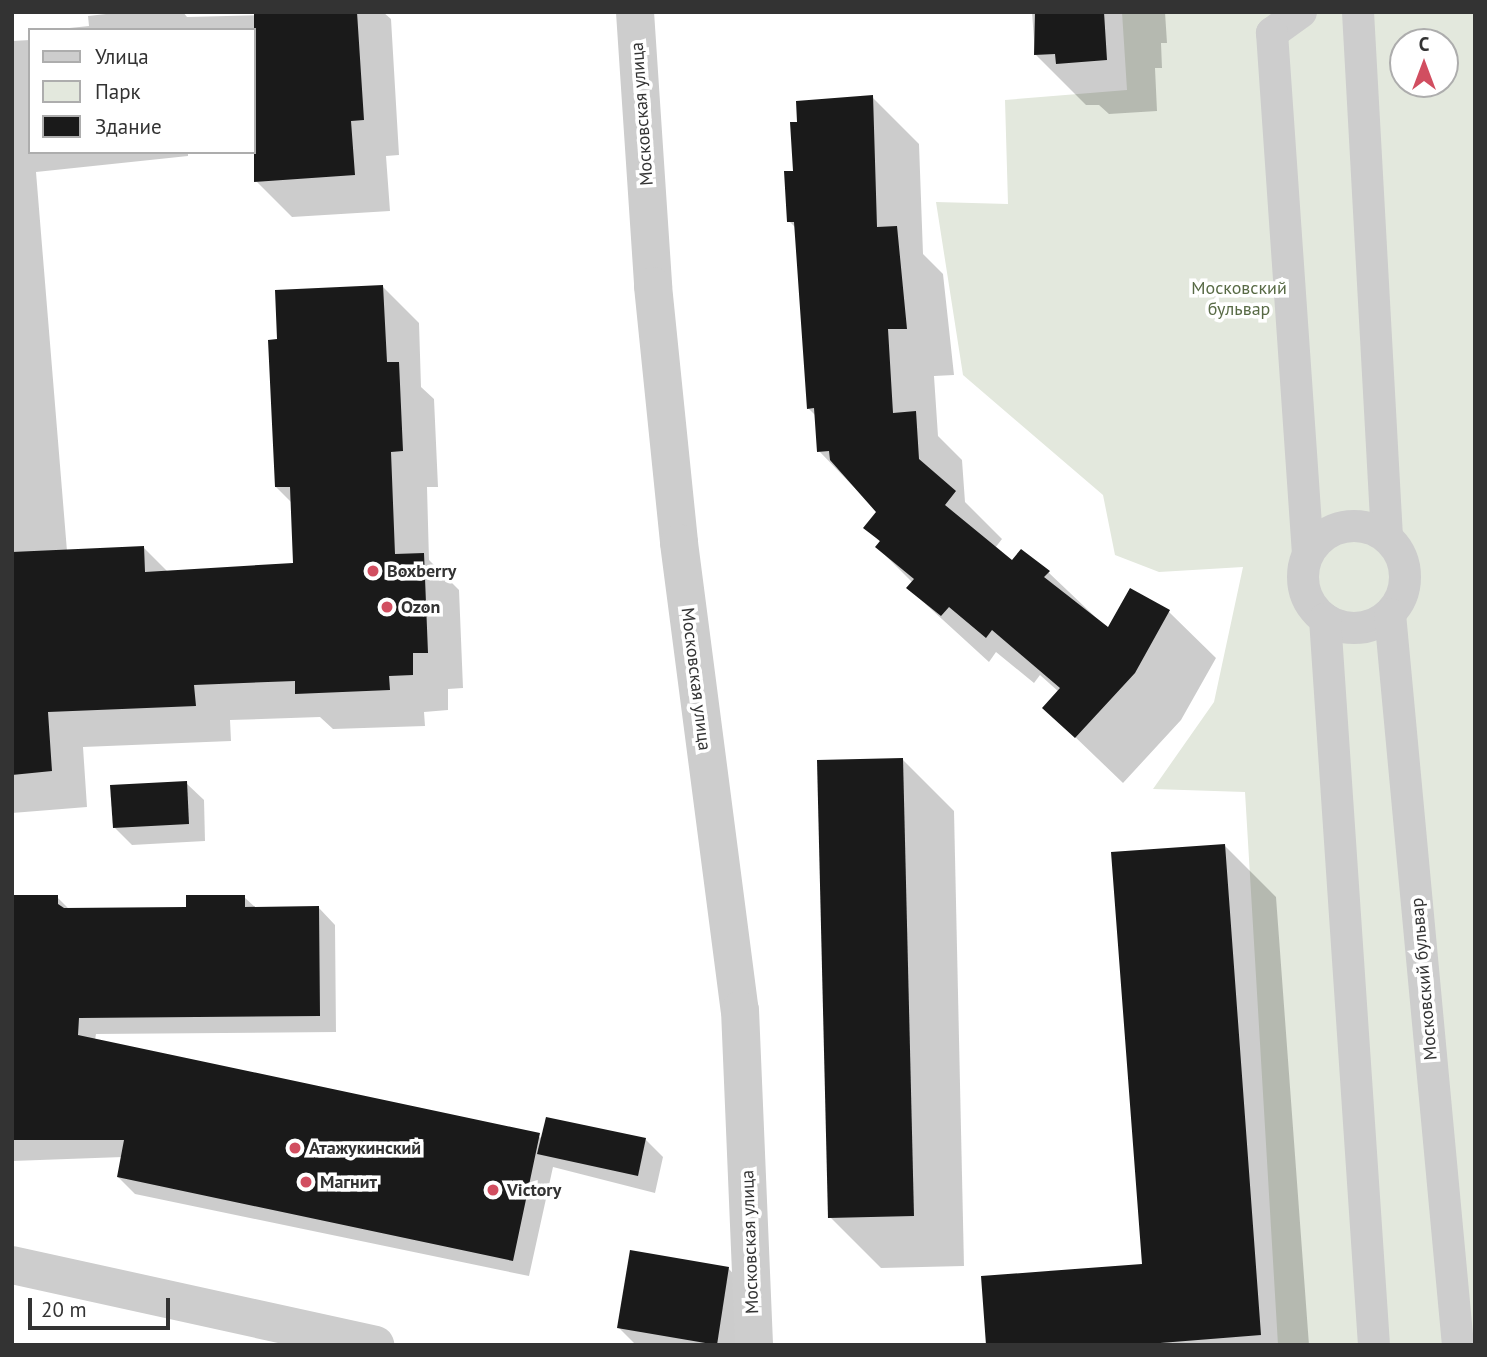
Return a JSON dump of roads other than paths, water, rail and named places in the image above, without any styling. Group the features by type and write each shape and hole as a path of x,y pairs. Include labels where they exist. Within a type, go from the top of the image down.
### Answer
{"street":[{"name":"Московская улица","path":"635,12 653,286 679,542 740,1010 754,1345"},
{"path":"1301,12 1272,33 1308,554 1303,572 1305,591 1325,619 1374,1345"},
{"path":"1325,619 1358,628 1390,614 1405,583 1405,566 1387,537 1358,12"},
{"path":"1308,554 1320,539 1353,525 1387,537"},
{"name":"Московский бульвар","path":"1390,614 1458,1345"},
{"path":"12,1265 374,1345"}],"place":[{"name":"Boxberry","path":"373,571"},
{"name":"Ozon","path":"387,607"},
{"name":"Атажукинский","path":"295,1148"},
{"name":"Магнит","path":"306,1182"},
{"name":"Victory","path":"493,1190"}]}
